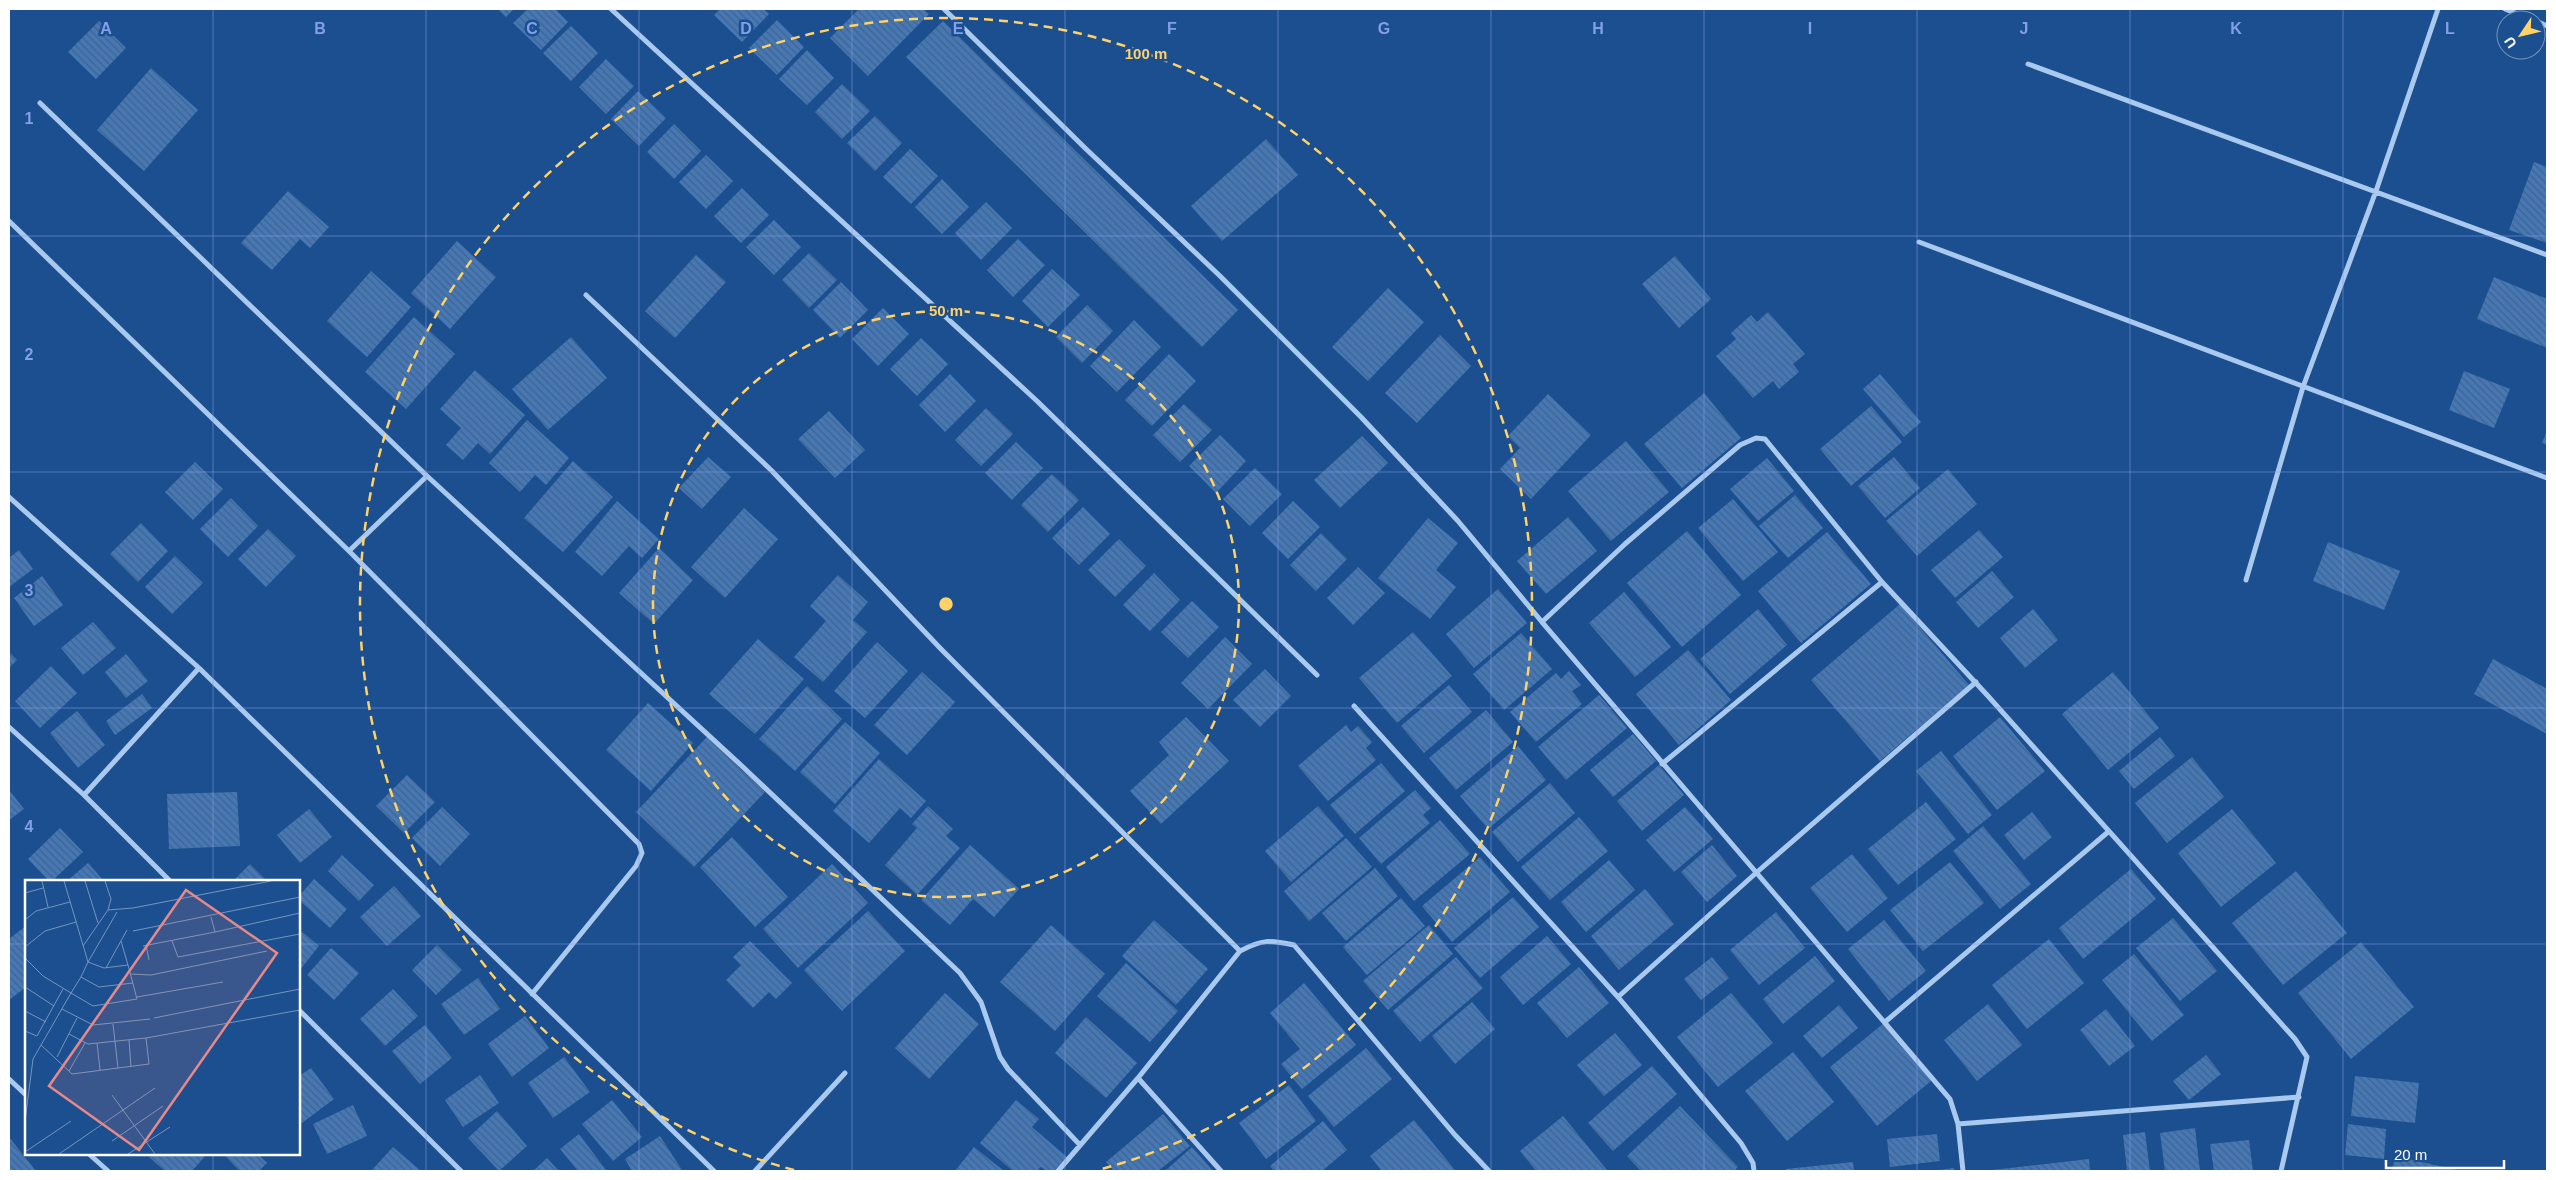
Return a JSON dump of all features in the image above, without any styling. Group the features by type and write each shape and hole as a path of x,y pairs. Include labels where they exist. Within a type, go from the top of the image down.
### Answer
{"street":[{"path":"612,9 1037,401 1317,675"},
{"path":"944,9 1085,148 1220,276 1361,417 1458,521 1662,764 1950,1099 1958,1124 1963,1171"},
{"path":"2246,580 2303,387 2376,191 2438,9"},
{"path":"2028,64 2547,255"},
{"path":"40,102 427,476 743,766 960,973 981,1002 1000,1057 1008,1069 1080,1145"},
{"path":"9,221 349,551 639,844 642,853 636,866 532,994"},
{"path":"1919,242 2547,478"},
{"path":"586,294 772,471 940,648 1240,951"},
{"path":"1542,622 1625,544 1740,445 1756,438 1765,439 1882,582 1976,682 2108,832 2295,1038 2306,1057 2299,1097 2281,1171"},
{"path":"349,551 427,476"},
{"path":"9,497 200,668 714,1171"},
{"path":"1662,764 1882,582"},
{"path":"84,795 200,668"},
{"path":"1618,997 1756,873 1976,682"},
{"path":"1354,706 1618,997 1742,1143 1753,1162 1754,1171"},
{"path":"9,727 84,795 169,880"},
{"path":"1885,1022 2108,832"},
{"path":"1058,1171 1138,1078 1240,951 1258,941 1294,945 1455,1135 1489,1171"},
{"path":"300,1011 461,1171"},
{"path":"755,1171 845,1073"},
{"path":"1138,1078 1221,1171"},
{"path":"9,1079 25,1094"},
{"path":"1958,1124 2299,1097"},
{"path":"91,1155 108,1171"}],"building":[{"path":"498,9 514,9 506,17"},
{"path":"528,9 555,9 568,22 541,50 513,23"},
{"path":"720,9 763,9 769,14 742,42 714,15"},
{"path":"859,9 923,9 929,14 868,76 830,38"},
{"path":"777,20 804,47 777,75 749,48"},
{"path":"99,21 126,48 96,79 68,52"},
{"path":"943,21 1238,310 1202,347 906,57"},
{"path":"571,26 598,53 571,81 543,53"},
{"path":"807,50 834,78 807,105 779,79"},
{"path":"606,59 634,86 606,114 579,87"},
{"path":"151,68 198,110 144,171 97,130"},
{"path":"842,84 870,111 842,139 815,112"},
{"path":"638,91 666,118 639,146 611,119"},
{"path":"875,116 902,143 875,171 847,143"},
{"path":"674,124 701,151 674,179 647,152"},
{"path":"1266,139 1298,175 1222,241 1191,206"},
{"path":"910,149 938,176 911,204 883,177"},
{"path":"706,155 733,181 706,209 679,182"},
{"path":"2534,162 2547,167 2547,243 2509,230"},
{"path":"942,179 969,207 942,234 915,207"},
{"path":"742,188 769,215 741,243 714,216"},
{"path":"288,191 329,227 310,248 300,239 272,270 241,243"},
{"path":"986,202 1012,228 981,260 955,233"},
{"path":"774,220 801,247 774,275 746,247"},
{"path":"1018,239 1045,265 1013,297 987,270"},
{"path":"457,241 496,277 450,329 411,293"},
{"path":"809,253 837,280 809,308 782,280"},
{"path":"696,255 726,282 675,338 645,311"},
{"path":"1675,256 1711,299 1679,328 1642,284"},
{"path":"1052,269 1080,295 1048,327 1022,301"},
{"path":"371,271 411,307 367,357 327,321"},
{"path":"2494,277 2547,299 2547,348 2477,319"},
{"path":"841,282 868,310 840,338 813,310"},
{"path":"1388,288 1424,322 1368,381 1332,347"},
{"path":"1087,305 1113,331 1082,363 1056,337"},
{"path":"883,308 909,334 878,366 852,339"},
{"path":"1768,312 1805,354 1793,364 1799,372 1779,389 1773,381 1753,398 1716,356 1736,339 1731,333 1751,315 1757,322"},
{"path":"414,317 455,354 406,409 365,372"},
{"path":"1134,320 1161,347 1117,392 1090,366"},
{"path":"1440,335 1471,366 1417,423 1385,393"},
{"path":"571,337 607,378 548,430 512,389"},
{"path":"921,338 948,364 917,396 890,369"},
{"path":"1169,354 1196,381 1152,426 1125,400"},
{"path":"475,370 525,415 490,454 478,443 463,460 446,445 461,428 440,409"},
{"path":"2464,371 2510,389 2494,428 2449,410"},
{"path":"950,374 976,401 945,432 919,405"},
{"path":"1880,374 1921,422 1904,437 1863,389"},
{"path":"1704,393 1741,438 1682,488 1644,444"},
{"path":"1548,394 1591,435 1531,499 1500,469 1520,448 1508,436"},
{"path":"1184,404 1212,430 1180,462 1153,435"},
{"path":"1871,406 1902,442 1851,486 1820,449"},
{"path":"986,408 1013,434 981,466 955,440"},
{"path":"829,411 865,450 835,478 798,439"},
{"path":"527,420 569,458 546,485 535,475 520,492 489,463"},
{"path":"2547,431 2547,445 2542,443"},
{"path":"1220,435 1246,461 1216,493 1189,466"},
{"path":"1362,436 1388,463 1340,508 1314,480"},
{"path":"1626,441 1669,492 1611,541 1568,491"},
{"path":"1016,442 1043,468 1012,500 985,473"},
{"path":"708,457 731,477 702,509 679,488"},
{"path":"1894,457 1920,488 1885,518 1858,486"},
{"path":"1767,458 1794,491 1758,521 1730,489"},
{"path":"573,461 613,497 563,552 524,518"},
{"path":"195,462 223,489 193,520 165,492"},
{"path":"1255,468 1282,494 1250,526 1223,499"},
{"path":"1948,469 1977,504 1917,556 1886,521"},
{"path":"1052,474 1079,500 1048,532 1021,505"},
{"path":"1795,495 1823,528 1788,558 1759,526"},
{"path":"231,498 258,526 228,557 200,529"},
{"path":"1733,499 1778,552 1743,581 1698,528"},
{"path":"617,501 659,539 642,558 629,546 602,576 575,552"},
{"path":"1293,501 1320,527 1288,559 1262,533"},
{"path":"1083,507 1110,534 1079,565 1052,538"},
{"path":"744,508 778,539 725,598 691,567"},
{"path":"1568,517 1597,551 1546,594 1517,561"},
{"path":"1428,518 1458,543 1436,570 1456,587 1430,619 1378,578"},
{"path":"141,523 168,551 138,582 110,554"},
{"path":"268,529 296,556 266,587 238,559"},
{"path":"1979,530 2003,557 1955,598 1931,570"},
{"path":"1687,531 1741,595 1682,647 1627,583"},
{"path":"1827,532 1871,584 1801,643 1758,591"},
{"path":"1321,533 1347,559 1316,591 1290,565"},
{"path":"1119,539 1146,566 1115,597 1088,570"},
{"path":"2328,542 2400,571 2384,610 2313,581"},
{"path":"659,548 693,580 654,624 619,593"},
{"path":"19,550 33,569 9,587 9,558"},
{"path":"175,556 203,583 172,614 145,587"},
{"path":"1358,567 1385,593 1353,625 1327,598"},
{"path":"1992,571 2014,597 1978,628 1956,602"},
{"path":"1154,573 1180,600 1150,631 1123,605"},
{"path":"838,575 868,602 853,620 867,632 823,682 794,657 826,621 810,606"},
{"path":"42,576 63,605 34,626 14,598"},
{"path":"1498,589 1527,623 1474,668 1446,634"},
{"path":"1624,592 1671,647 1635,677 1589,623"},
{"path":"1192,601 1219,627 1188,658 1161,632"},
{"path":"1900,604 1969,685 1880,761 1811,680"},
{"path":"1758,609 1787,645 1730,694 1700,659"},
{"path":"2033,609 2058,640 2025,668 2000,638"},
{"path":"93,622 116,648 83,675 61,648"},
{"path":"1413,632 1452,676 1397,723 1359,678"},
{"path":"1521,633 1552,669 1504,710 1473,674"},
{"path":"1225,637 1252,664 1208,709 1181,683"},
{"path":"758,639 804,679 755,734 709,694"},
{"path":"877,642 908,671 865,718 834,691"},
{"path":"1688,650 1731,700 1679,745 1636,694"},
{"path":"9,652 17,660 9,668"},
{"path":"126,654 148,681 126,698 105,672"},
{"path":"2493,659 2547,689 2547,734 2474,694"},
{"path":"51,666 77,693 40,728 15,701"},
{"path":"1265,669 1291,696 1260,727 1233,700"},
{"path":"1569,671 1581,685 1572,691 1582,704 1536,742 1510,712 1556,673 1561,679"},
{"path":"922,672 955,702 907,755 874,725"},
{"path":"2113,672 2159,728 2108,770 2062,714"},
{"path":"1449,685 1472,712 1424,753 1401,726"},
{"path":"807,686 842,719 795,771 759,739"},
{"path":"142,694 152,708 115,735 106,721"},
{"path":"1599,695 1627,728 1566,780 1538,747"},
{"path":"648,703 693,743 651,791 606,750"},
{"path":"1486,710 1513,742 1456,790 1429,758"},
{"path":"77,711 105,745 78,768 50,733"},
{"path":"1186,717 1229,761 1161,824 1130,791 1169,755 1159,742"},
{"path":"2000,717 2045,771 1997,810 1953,756"},
{"path":"845,722 880,753 835,804 800,772"},
{"path":"1346,725 1351,732 1358,726 1372,742 1366,748 1376,760 1328,801 1298,766"},
{"path":"1633,734 1656,761 1613,797 1590,770"},
{"path":"707,737 765,792 694,867 636,812"},
{"path":"2160,737 2175,756 2134,789 2119,771"},
{"path":"1518,746 1546,780 1488,829 1460,796"},
{"path":"1941,751 1992,815 1968,834 1916,771"},
{"path":"2192,757 2224,797 2167,843 2135,803"},
{"path":"879,759 926,801 911,818 900,808 869,843 833,811"},
{"path":"1381,763 1405,791 1355,834 1330,805"},
{"path":"1659,765 1684,795 1642,831 1617,801"},
{"path":"407,775 435,802 404,833 376,806"},
{"path":"1550,783 1575,813 1518,862 1492,832"},
{"path":"9,790 24,809 9,820"},
{"path":"1415,790 1431,808 1423,815 1430,823 1381,864 1359,838"},
{"path":"237,792 240,846 169,849 167,794"},
{"path":"1926,802 1956,839 1898,885 1868,849"},
{"path":"928,806 953,829 946,836 960,848 917,895 885,865 917,828 912,824"},
{"path":"1318,806 1344,836 1291,882 1265,851"},
{"path":"442,807 470,834 440,866 412,838"},
{"path":"1685,807 1713,839 1674,872 1646,840"},
{"path":"309,809 332,837 300,863 277,835"},
{"path":"2232,809 2276,863 2221,907 2178,853"},
{"path":"2032,812 2052,837 2024,860 2004,835"},
{"path":"1579,817 1608,851 1550,900 1521,867"},
{"path":"1440,820 1470,854 1414,901 1386,867"},
{"path":"1983,826 2031,884 2000,909 1953,851"},
{"path":"60,828 83,852 53,880 48,880 28,859"},
{"path":"732,837 788,897 755,927 700,867"},
{"path":"1346,838 1372,867 1309,921 1284,891"},
{"path":"970,845 1019,889 994,917 973,899 950,925 921,900"},
{"path":"1712,845 1737,876 1707,902 1681,872"},
{"path":"1852,854 1888,898 1847,932 1810,888"},
{"path":"342,855 374,885 359,901 328,871"},
{"path":"1480,857 1510,892 1452,942 1422,906"},
{"path":"1609,860 1635,890 1586,932 1561,902"},
{"path":"1950,862 1984,903 1923,951 1890,910"},
{"path":"88,863 103,880 68,880"},
{"path":"250,864 266,880 234,880"},
{"path":"832,864 868,903 798,968 763,929"},
{"path":"1375,868 1398,896 1346,941 1322,913"},
{"path":"2131,869 2156,899 2083,959 2059,928"},
{"path":"2296,871 2347,933 2283,985 2232,923"},
{"path":"314,879 347,909 330,928 300,901 300,895"},
{"path":"394,886 421,916 387,946 360,917"},
{"path":"1645,889 1674,924 1619,970 1591,936"},
{"path":"1513,897 1539,927 1480,978 1454,948"},
{"path":"1401,898 1425,926 1367,975 1343,947"},
{"path":"868,911 905,951 842,1011 804,970"},
{"path":"1776,912 1805,948 1759,985 1730,950"},
{"path":"2173,918 2217,971 2180,1001 2136,948"},
{"path":"1154,920 1208,969 1176,1005 1122,956"},
{"path":"1884,920 1926,971 1889,1001 1848,949"},
{"path":"1051,925 1105,974 1055,1031 1000,982"},
{"path":"1429,925 1453,954 1388,1010 1363,981"},
{"path":"25,927 25,988 9,1000 9,939"},
{"path":"300,930 319,946 300,970"},
{"path":"1547,936 1571,964 1523,1005 1500,977"},
{"path":"2049,939 2084,983 2027,1029 1992,985"},
{"path":"750,941 792,983 776,999 769,992 753,1008 726,980 741,965 733,957"},
{"path":"2361,942 2414,1007 2351,1059 2298,993"},
{"path":"437,945 462,970 436,995 412,970"},
{"path":"331,948 359,973 334,1000 307,975"},
{"path":"2134,954 2184,1015 2152,1041 2102,980"},
{"path":"1815,956 1835,981 1783,1024 1763,999"},
{"path":"1456,957 1483,988 1420,1042 1393,1011"},
{"path":"1712,957 1729,978 1701,1000 1684,979"},
{"path":"1126,963 1178,1011 1150,1042 1097,996"},
{"path":"1579,967 1609,1003 1567,1038 1537,1003"},
{"path":"478,978 500,1009 464,1035 441,1004"},
{"path":"1304,983 1356,1045 1302,1089 1281,1064 1300,1049 1270,1013"},
{"path":"393,989 418,1016 385,1046 360,1019"},
{"path":"945,993 979,1024 929,1079 895,1048"},
{"path":"1731,993 1773,1043 1718,1087 1677,1037"},
{"path":"1472,1002 1495,1029 1455,1064 1432,1036"},
{"path":"1988,1004 2022,1045 1977,1081 1944,1040"},
{"path":"1839,1005 1858,1028 1822,1058 1803,1036"},
{"path":"2106,1009 2135,1046 2109,1066 2080,1030"},
{"path":"525,1016 549,1048 512,1077 488,1044"},
{"path":"1086,1017 1137,1063 1106,1098 1055,1053"},
{"path":"1884,1023 1931,1081 1877,1126 1830,1067"},
{"path":"425,1025 452,1058 420,1084 392,1051"},
{"path":"1615,1033 1642,1065 1604,1096 1577,1065"},
{"path":"1366,1048 1392,1079 1334,1127 1308,1096"},
{"path":"1793,1052 1834,1102 1787,1141 1745,1091"},
{"path":"2206,1055 2221,1074 2189,1100 2173,1081"},
{"path":"564,1057 590,1092 553,1118 528,1083"},
{"path":"1652,1066 1677,1094 1613,1151 1588,1123"},
{"path":"311,1068 334,1099 302,1123 300,1120 300,1075"},
{"path":"480,1075 499,1103 463,1127 445,1100"},
{"path":"2355,1076 2419,1083 2415,1123 2351,1116"},
{"path":"1289,1085 1316,1121 1266,1159 1239,1123"},
{"path":"612,1100 642,1137 613,1161 582,1124"},
{"path":"1016,1100 1039,1119 1032,1127 1067,1157 1054,1171 1047,1171 1041,1167 1037,1171 1013,1171 980,1143"},
{"path":"353,1105 367,1136 327,1154 313,1124"},
{"path":"1680,1106 1738,1167 1734,1171 1641,1171 1627,1156"},
{"path":"497,1111 527,1146 499,1171 468,1138"},
{"path":"1163,1114 1190,1146 1158,1171 1114,1171 1106,1162"},
{"path":"1563,1116 1606,1171 1536,1171 1520,1151"},
{"path":"1414,1120 1455,1170 1382,1171 1370,1156"},
{"path":"1323,1121 1347,1150 1322,1171 1274,1171 1270,1166"},
{"path":"2348,1124 2386,1129 2384,1159 2345,1155"},
{"path":"2195,1128 2200,1171 2165,1171 2160,1133"},
{"path":"2145,1132 2150,1171 2127,1171 2123,1135"},
{"path":"579,1134 606,1170 578,1171 560,1149"},
{"path":"1937,1134 1940,1161 1890,1167 1887,1139"},
{"path":"660,1136 682,1170 632,1171 625,1159"},
{"path":"9,1137 36,1171 9,1171"},
{"path":"2249,1140 2253,1171 2214,1171 2210,1144"},
{"path":"393,1147 421,1171 371,1171"},
{"path":"974,1147 1004,1171 955,1171"},
{"path":"1192,1147 1213,1171 1165,1171"},
{"path":"151,1155 206,1155 192,1171 165,1171 149,1157"},
{"path":"224,1155 259,1155 267,1163 259,1171 240,1171"},
{"path":"2395,1156 2457,1170 2457,1171 2392,1171"},
{"path":"547,1158 559,1171 533,1171"},
{"path":"2089,1159 2090,1171 1992,1171 1992,1170"},
{"path":"1853,1162 1854,1171 1786,1171 1786,1169"},
{"path":"1954,1168 1954,1171 1938,1171 1938,1170"}]}
